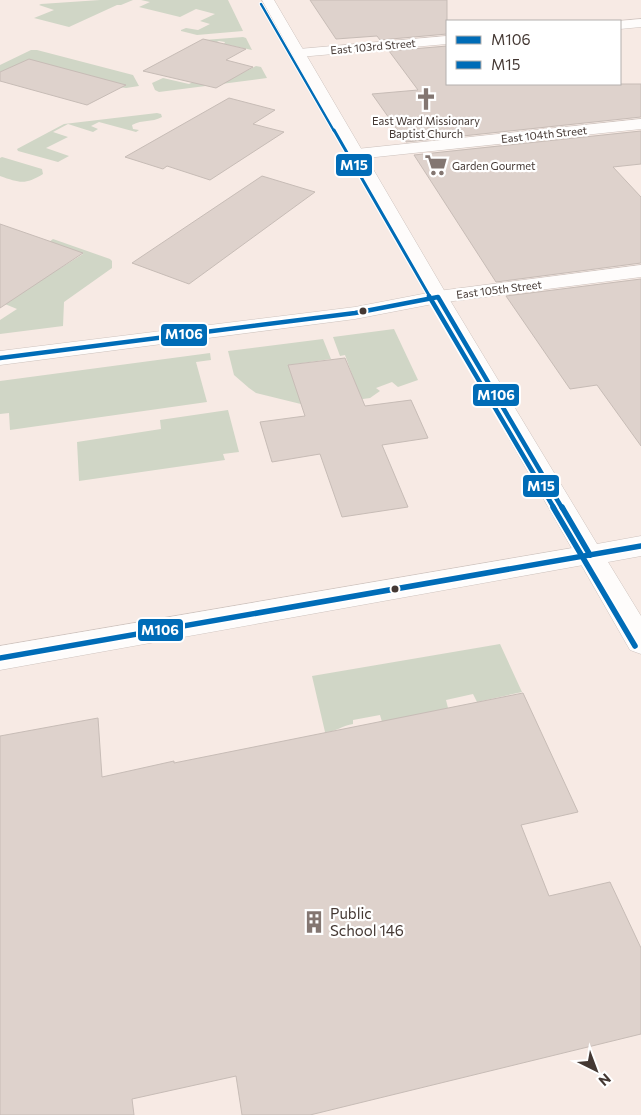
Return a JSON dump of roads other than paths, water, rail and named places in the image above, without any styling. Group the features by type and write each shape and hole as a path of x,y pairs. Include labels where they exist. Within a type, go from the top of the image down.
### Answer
{"street":[{"path":"268,0 438,297 641,642"},
{"path":"621,25 641,23"},
{"name":"East 103rd Street","path":"299,53 446,40"},
{"name":"East 104th Street","path":"357,154 641,124"},
{"name":"East 105th Street","path":"0,358 355,313 438,297 641,271"},
{"path":"0,658 641,546"}],"place":[{"name":"East Ward Missionary Baptist Church","path":"426,99"},
{"name":"Garden Gourmet","path":"436,165"},
{"name":"Public School 146","path":"314,922"}]}
